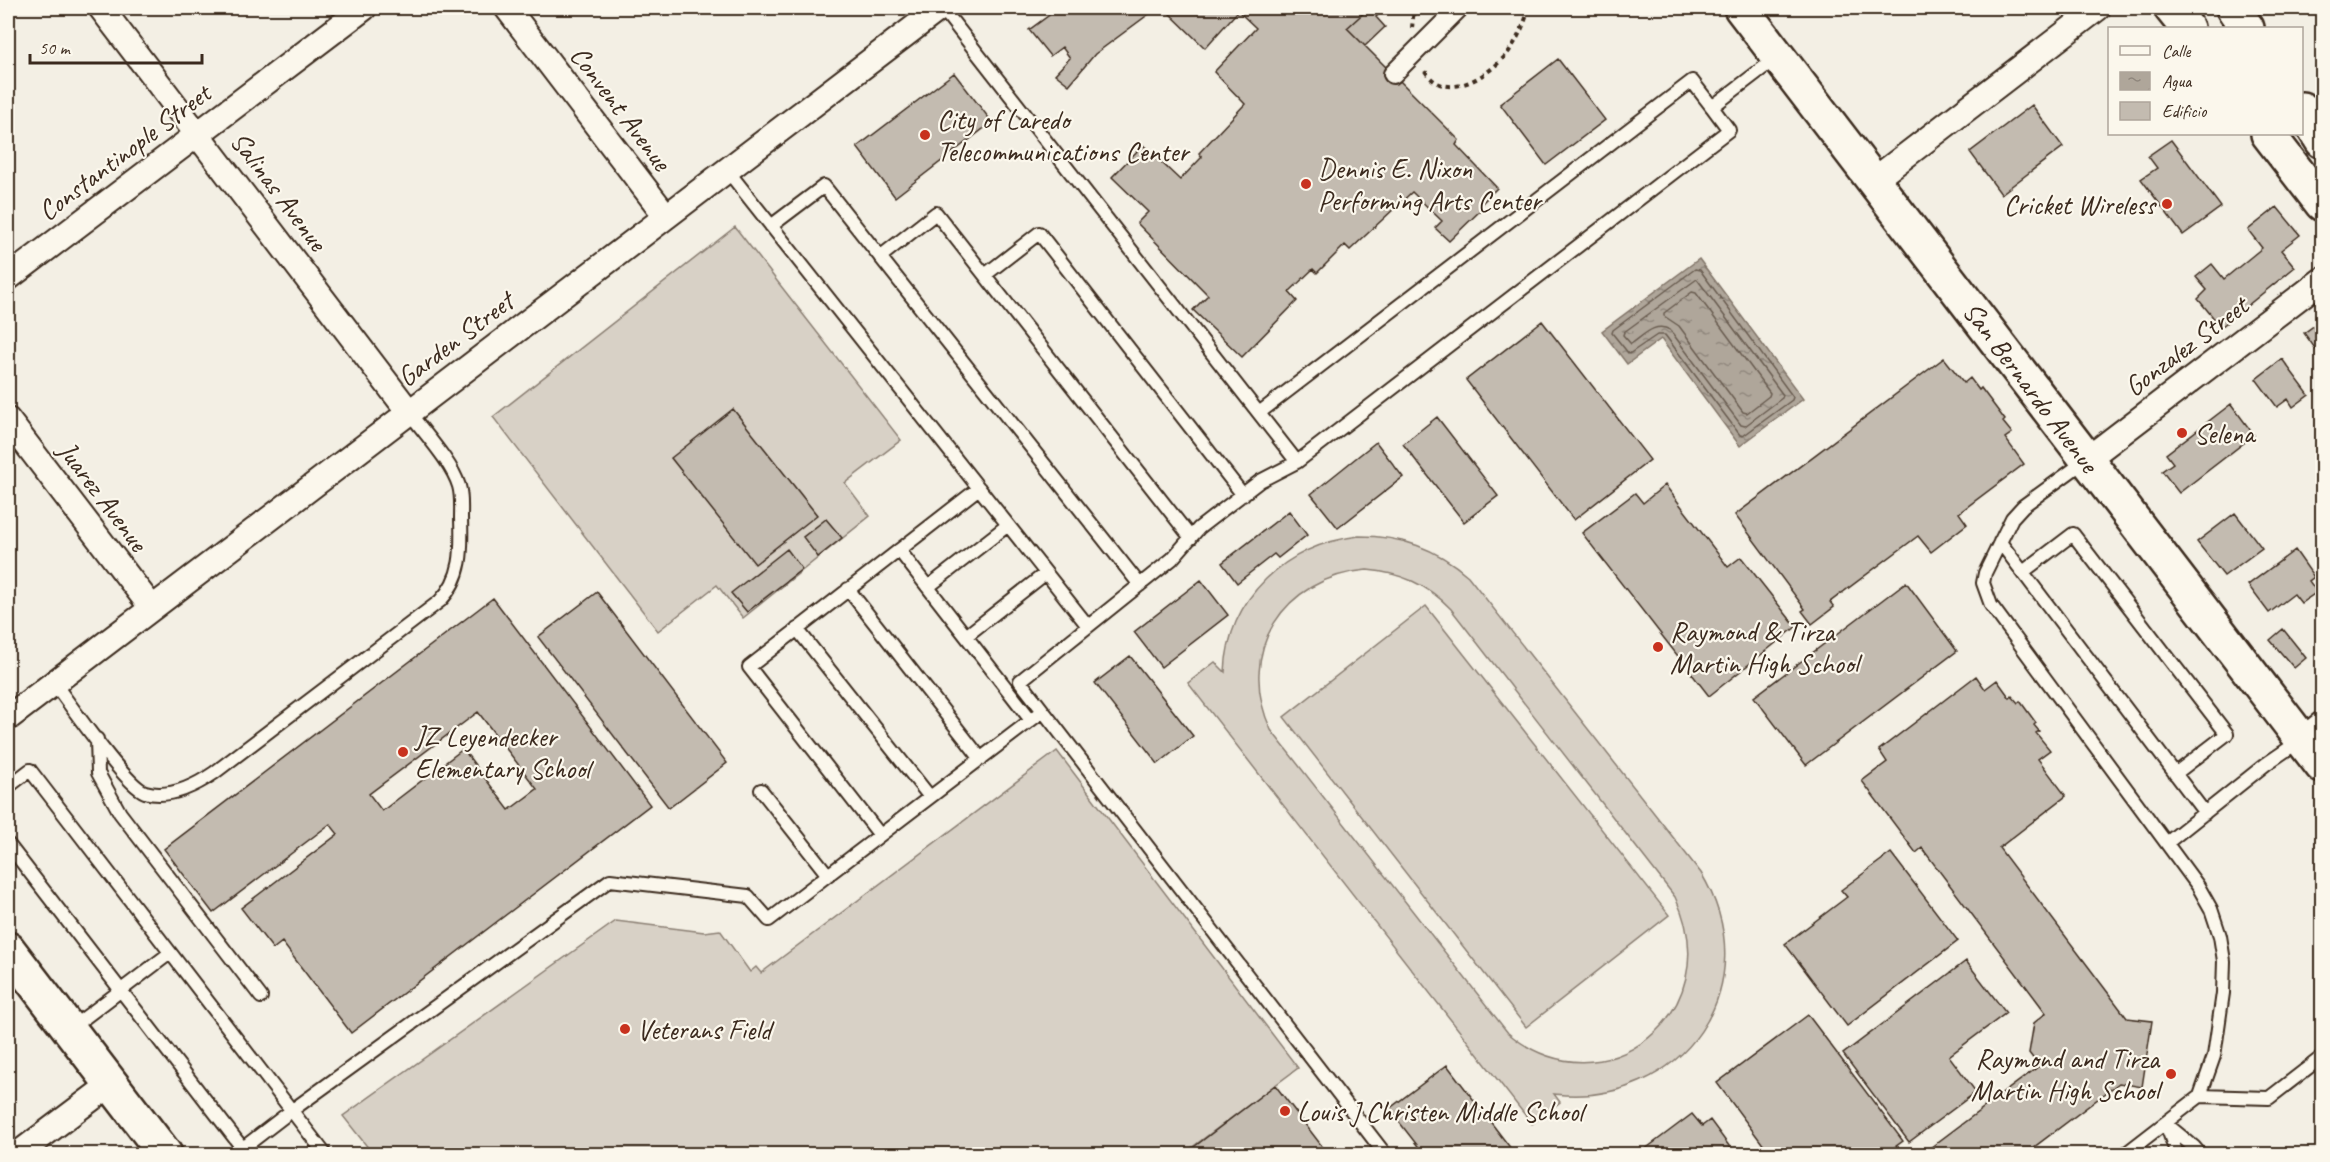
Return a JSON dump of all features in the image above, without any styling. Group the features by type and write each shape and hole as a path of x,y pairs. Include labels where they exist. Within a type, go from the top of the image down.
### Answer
{"main road":[{"name":"San Bernardo Avenue","path":"1741,8 2086,460 2312,732 2322,766"},
{"path":"2171,8 2186,27"},
{"path":"2233,8 2246,27"},
{"path":"2303,113 2322,141"},
{"path":"2269,135 2322,204"},
{"path":"8,949 165,1155"}],"street":[{"name":"Salinas Avenue","path":"101,8 410,412"},
{"name":"Constantinople Street","path":"8,278 364,8"},
{"name":"Convent Avenue","path":"507,8 666,216"},
{"path":"1393,74 1459,8"},
{"path":"1874,180 2098,8"},
{"name":"Garden Street","path":"8,718 727,170 931,10"},
{"name":"Gonzalez Street","path":"2086,460 2322,280"},
{"name":"Juarez Avenue","path":"8,420 152,608"},
{"path":"18,1155 111,1084"}],"lane":[{"path":"931,10 1297,462"},
{"path":"1712,107 1778,56"},
{"path":"1259,413 1692,81 1730,130 1297,462 1260,482 1199,528 1172,559 1020,681 1385,1155"},
{"path":"727,170 1088,626"},
{"path":"771,226 824,186 1140,585"},
{"path":"880,257 936,213 1191,538"},
{"path":"985,275 1039,233 1243,495"},
{"path":"54,683 125,777 144,791 157,794 189,788 214,773 447,593 459,572 461,560 459,486 447,464 410,412"},
{"path":"2086,460 2023,506 2012,518 1985,573 1983,583 1991,605 2168,842 2198,886 2211,909 2220,936 2224,961 2223,993 2214,1056 2200,1096 2125,1155"},
{"path":"880,835 749,667 979,488"},
{"path":"928,587 1008,525"},
{"path":"2023,572 2073,534 2228,734 2175,774"},
{"path":"2000,542 2205,813"},
{"path":"898,550 1031,720"},
{"path":"966,636 1046,573"},
{"path":"848,589 981,759"},
{"path":"797,629 930,797"},
{"path":"8,844 245,1151 291,1111 610,880 748,896 769,920 1043,711"},
{"path":"2168,842 2266,764 2312,732"},
{"path":"97,740 98,773 120,813 261,997"},
{"path":"8,787 30,770 325,1155"},
{"path":"761,790 828,875"},
{"path":"69,1030 170,952"},
{"path":"2200,1096 2269,1098 2322,1057"},
{"path":"2166,1124 2177,1155"},
{"path":"2166,1124 2194,1147 2200,1155"}],"path":[{"path":"1414,8 1411,31 1415,52 1428,76 1438,85 1451,87 1467,82 1490,70 1508,52 1518,36 1529,8"}],"shaded area":[{"path":"735,227 901,440 845,483 870,516 743,618 717,585 658,631 493,417"},
{"path":"1359,536 1404,541 1431,551 1468,576 1701,873 1719,915 1725,957 1718,996 1701,1031 1675,1060 1641,1082 1600,1093 1554,1094 1560,1102 1532,1124 1188,683 1215,662 1225,672 1229,645 1237,620 1249,598 1266,579 1285,563 1308,550 1332,541","holes":["1367,570 1402,577 1423,586 1451,609 1675,897 1688,939 1686,978 1672,1012 1648,1038 1617,1055 1582,1062 1545,1055 1508,1033 1271,730 1261,701 1259,673 1263,647 1274,623 1290,603 1312,587 1337,576"]},
{"path":"1426,606 1669,915 1526,1027 1284,717"},
{"path":"1057,751 1298,1068 1183,1154 373,1154 343,1116 616,921 704,932 720,930 750,972 756,967 761,973"}],"water":[{"path":"1699,259 1803,399 1740,446 1661,339 1627,364 1602,331"}],"building":[{"path":"1059,8 1157,8 1095,54 1069,85 1055,74 1070,58 1062,47 1050,56 1029,30"},
{"name":"Dennis E. Nixon Performing Arts Center","path":"1168,8 1369,8 1347,28 1459,140 1456,145 1497,188 1479,206 1482,209 1449,241 1435,228 1442,221 1412,192 1350,250 1345,245 1317,273 1313,269 1289,292 1297,301 1242,357 1193,310 1208,295 1137,223 1148,212 1112,177 1143,145 1180,180 1202,157 1199,153 1245,104 1214,72 1256,28 1238,11 1205,48 1166,10"},
{"path":"1369,8 1385,8 1376,17 1385,27 1365,46 1347,28"},
{"path":"1558,59 1605,120 1546,165 1500,104"},
{"name":"City of Laredo Telecommunications Center","path":"954,73 992,122 895,197 857,147"},
{"path":"2032,105 2063,147 2001,194 1970,152"},
{"path":"2171,140 2221,207 2183,235 2141,179 2157,168 2148,156"},
{"path":"2277,207 2300,235 2281,250 2295,267 2221,327 2198,299 2207,290 2196,277 2212,264 2224,279 2262,248 2248,230"},
{"path":"2322,320 2322,358 2304,333"},
{"path":"1542,321 1650,460 1574,520 1466,380"},
{"path":"1944,358 1964,383 1970,378 1979,390 1981,388 2005,420 2003,422 2012,433 2005,438 2024,464 1959,513 1967,524 1931,552 1918,536 1830,602 1834,607 1812,624 1802,611 1805,609 1735,515"},
{"path":"2282,359 2309,395 2293,407 2288,399 2277,407 2256,379"},
{"path":"2231,404 2254,435 2179,493 2162,471 2173,463 2166,454"},
{"path":"733,409 817,515 755,564 671,458"},
{"path":"1437,417 1498,496 1464,522 1403,444"},
{"path":"1376,442 1403,477 1338,528 1311,494"},
{"path":"1665,485 1728,567 1741,557 1796,627 1709,696 1582,533 1635,493 1643,503"},
{"path":"1289,511 1307,535 1278,558 1274,554 1237,583 1222,563"},
{"path":"2235,513 2262,548 2224,576 2197,542"},
{"path":"826,519 842,538 818,557 803,537"},
{"path":"787,549 802,569 747,612 731,593"},
{"path":"2295,550 2314,577 2309,581 2317,592 2301,603 2294,594 2269,613 2248,585"},
{"path":"1201,580 1228,615 1161,667 1134,632"},
{"path":"1906,582 1957,651 1806,765 1754,697"},
{"path":"597,592 727,763 669,808 538,637"},
{"path":"493,598 650,805 351,1033 282,942 273,949 241,908 338,834 330,824 213,913 164,849","holes":["478,712 537,789 509,810 463,749 382,811 369,794"]},
{"path":"2283,629 2306,658 2294,668 2270,640"},
{"path":"1130,656 1193,736 1158,764 1095,683"},
{"path":"1976,676 1985,689 1997,680 2010,698 2012,696 2018,703 2020,701 2036,723 2034,725 2039,731 2036,733 2050,750 2038,759 2066,796 1999,848 2127,1018 2152,1021 2142,1087 2119,1083 2025,1154 1922,1154 2039,1066 2029,1053 2034,1023 2046,1013 1922,848 1916,853 1862,781 1887,762 1879,750"},
{"path":"1891,853 1958,941 1847,1026 1785,944 1847,897 1841,890"},
{"path":"1966,961 2006,1013 1949,1056 1976,1092 1909,1142 1843,1054"},
{"path":"1808,1015 1903,1141 1885,1154 1770,1154 1717,1083"},
{"path":"1447,1065 1515,1154 1424,1154 1389,1109"},
{"name":"Louis J Christen Middle School","path":"1275,1085 1328,1154 1186,1153"},
{"path":"1692,1114 1702,1126 1710,1120 1735,1154 1648,1154 1644,1150"}],"place":[{"name":"City of Laredo Telecommunications Center","path":"925,135"},
{"name":"Dennis E. Nixon Performing Arts Center","path":"1306,184"},
{"name":"Cricket Wireless","path":"2167,204"},
{"name":"Selena","path":"2182,433"},
{"name":"Raymond & Tirza Martin High School","path":"1658,647"},
{"name":"JZ Leyendecker Elementary School","path":"403,752"},
{"name":"Veterans Field","path":"625,1029"},
{"name":"Raymond and Tirza Martin High School","path":"2171,1074"},
{"name":"Louis J Christen Middle School","path":"1285,1111"}]}
